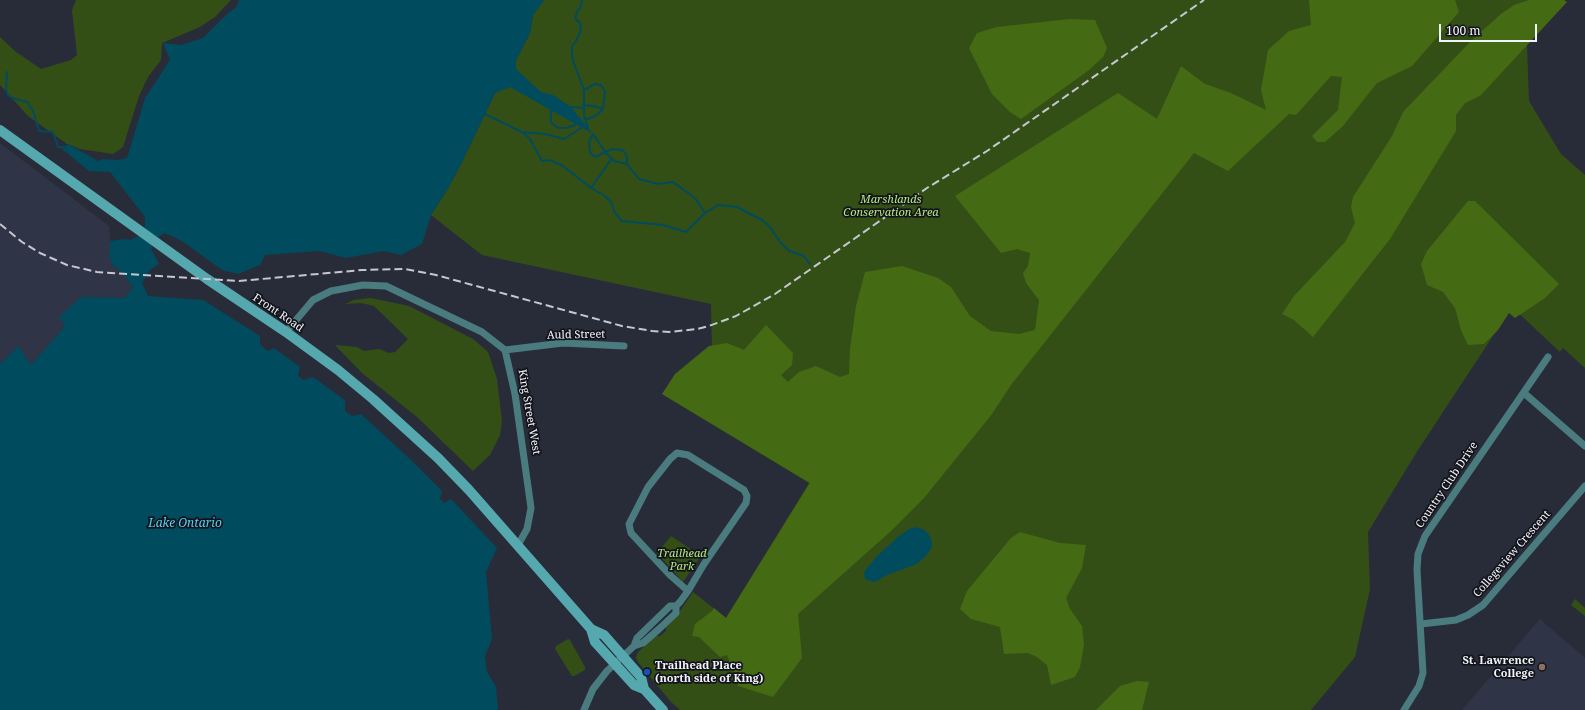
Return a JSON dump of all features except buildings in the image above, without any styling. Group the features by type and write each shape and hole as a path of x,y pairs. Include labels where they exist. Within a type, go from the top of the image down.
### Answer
{"main road":[{"name":"Front Road","path":"0,130 207,279 286,332 338,370 401,423 438,458 518,545"},
{"path":"518,545 591,629 596,642 634,686 644,689"},
{"path":"591,629 604,635 641,677 644,689 663,710"}],"street":[{"path":"286,332 313,300 331,291 363,285 386,286 482,332 505,350"},
{"name":"Auld Street","path":"505,350 563,343 624,346"},
{"name":"King Street West","path":"505,350 515,394 531,508 527,529 518,545"},
{"name":"Country Club Drive","path":"1404,710 1419,686 1423,673 1417,570 1418,554 1425,536 1548,357"},
{"path":"1524,393 1585,446"},
{"path":"584,710 593,689 607,671 634,646 637,638 670,606 676,606 688,591 704,564 746,503 747,496 744,490 688,455 677,453 670,459 648,487 629,524 631,533 671,576 688,591"},
{"name":"Collegeview Crescent","path":"1421,624 1456,620 1468,615 1483,605 1585,486"}],"shaded area":[{"path":"0,143 109,226 113,265 124,274 133,288 124,298 81,297 65,326 31,365 18,347 0,364"},
{"name":"St. Lawrence College","path":"1540,619 1585,658 1585,710 1462,710"}],"green space":[{"path":"76,0 231,0 215,17 200,27 162,43 161,60 148,77 139,96 123,147 113,154 80,149 67,144 28,116 0,85 0,37 16,52 41,69 71,60 77,55 72,10"},
{"name":"Marshlands Conservation Area","path":"544,0 1565,0 1527,45 1529,101 1561,154 1585,175 1585,368 1563,348 1560,352 1512,307 1418,450 1368,532 1370,589 1355,657 1311,710 680,710 671,702 638,662 636,658 638,652 656,636 660,636 666,631 666,627 678,614 693,592 726,618 809,483 662,394 712,350 711,304 482,255 431,215 461,164 495,93 516,69 516,60 530,33 533,15"},
{"path":"1309,0 1455,0 1459,12 1412,66 1377,83 1343,126 1325,142 1317,142 1312,136 1338,110 1342,77 1331,76 1296,115 1289,114 1228,171 1194,153 1011,385 992,414 924,498 891,531 798,614 802,658 773,697 738,686 727,655 720,657 699,637 692,636 695,624 714,608 726,618 810,483 662,394 675,374 709,346 727,343 744,350 766,325 793,353 792,365 781,375 788,382 799,372 816,366 840,377 849,374 850,349 856,306 865,272 902,266 938,278 951,287 970,316 991,331 1019,334 1035,330 1039,300 1026,283 1023,273 1028,266 1030,253 1017,249 1001,253 955,196 1118,93 1157,119 1181,66 1205,84 1231,93 1266,110 1261,90 1268,50 1289,31 1311,25"},
{"path":"1529,0 1564,0 1567,2 1480,96 1465,103 1456,115 1456,131 1390,239 1313,337 1294,320 1282,314 1294,296 1345,242 1355,223 1351,207 1353,197 1392,136 1403,112 1471,41 1501,14 1514,5"},
{"path":"1070,19 1095,20 1107,48 1103,57 1089,70 1021,119 1010,112 992,94 969,48 977,33 997,27"},
{"path":"1468,201 1475,201 1559,284 1545,298 1515,318 1509,313 1498,330 1484,344 1468,345 1461,330 1455,308 1443,292 1427,285 1421,264 1427,251"},
{"path":"371,298 409,306 473,339 488,352 497,379 502,421 500,435 490,455 473,471 417,417 362,373 335,345 357,347 364,351 379,349 389,353 395,352 408,339 374,306 361,303 345,304 354,300"},
{"path":"1020,532 1060,543 1086,545 1082,568 1066,598 1070,609 1082,626 1084,645 1080,667 1075,677 1051,685 1047,665 1037,657 1028,653 1004,654 1000,627 971,619 960,609 967,591 1011,538"},
{"name":"Trailhead Park","path":"671,536 701,556 683,582 657,553"},
{"path":"1575,599 1585,608 1585,616 1571,605"},
{"path":"568,639 585,667 585,670 574,676 572,676 555,649 556,646"},
{"path":"1137,681 1149,682 1142,710 1096,710 1120,686"}],"water":[{"name":"Lake Ontario","path":"239,0 544,0 533,15 530,33 516,60 516,69 541,92 553,95 571,107 593,134 510,87 495,93 461,164 431,215 422,244 401,255 384,251 346,258 319,251 265,255 260,265 238,274 222,270 182,241 165,233 157,238 151,249 159,264 150,270 142,283 148,296 203,300 260,336 260,345 268,351 274,348 300,367 298,375 303,380 313,377 345,400 345,411 352,416 361,414 442,491 440,499 444,503 451,499 497,548 486,572 492,639 485,656 487,672 496,687 498,710 0,710 0,364 18,346 31,365 65,326 59,317 81,297 124,298 133,288 124,274 113,265 109,256 110,241 125,239 130,240 139,236 145,227 145,217 110,172 89,171 62,149 68,144 98,161 103,159 118,160 127,158 145,98 170,60 163,43 181,45 203,38 237,6"},
{"path":"915,527 925,530 931,538 932,547 926,556 917,564 887,575 877,581 873,582 865,579 864,572 877,556 899,536"}],"waterway":[{"path":"582,0 581,6 575,18 580,23 581,30 572,46 572,58 584,90 584,115 588,128"},
{"path":"7,72 6,89 8,95 12,98 27,102 33,111 39,131 53,132 58,147 64,147"},
{"path":"584,90 595,84 601,85 605,92 603,109 597,115 584,119"},
{"path":"583,105 603,109"},
{"path":"571,107 583,108"},
{"path":"551,109 551,122 558,128 566,128 575,125"},
{"path":"485,114 522,132 545,134 564,139 581,128"},
{"path":"522,132 530,139 542,161 550,160 563,166 591,188 605,196 611,202 615,213 622,221 663,225 686,232 705,213 718,205 737,207 762,220 770,227 780,242 789,251 804,256 810,264"},
{"path":"593,134 606,153 614,161 627,164 639,179 658,184 673,182 695,198 705,213"},
{"path":"593,134 589,142 590,153 595,157 612,149 623,150 627,157 627,163"},
{"path":"591,188 612,158"}],"railway":[{"path":"0,224 22,242 40,253 67,265 97,272 239,281 362,270 405,269 436,275 622,326 669,332 697,329 736,316 775,294 927,188 987,151 1204,0"}],"place":[{"name":"St. Lawrence College","path":"1542,667"},
{"name":"Trailhead Place (north side of King)","path":"647,672"}]}
